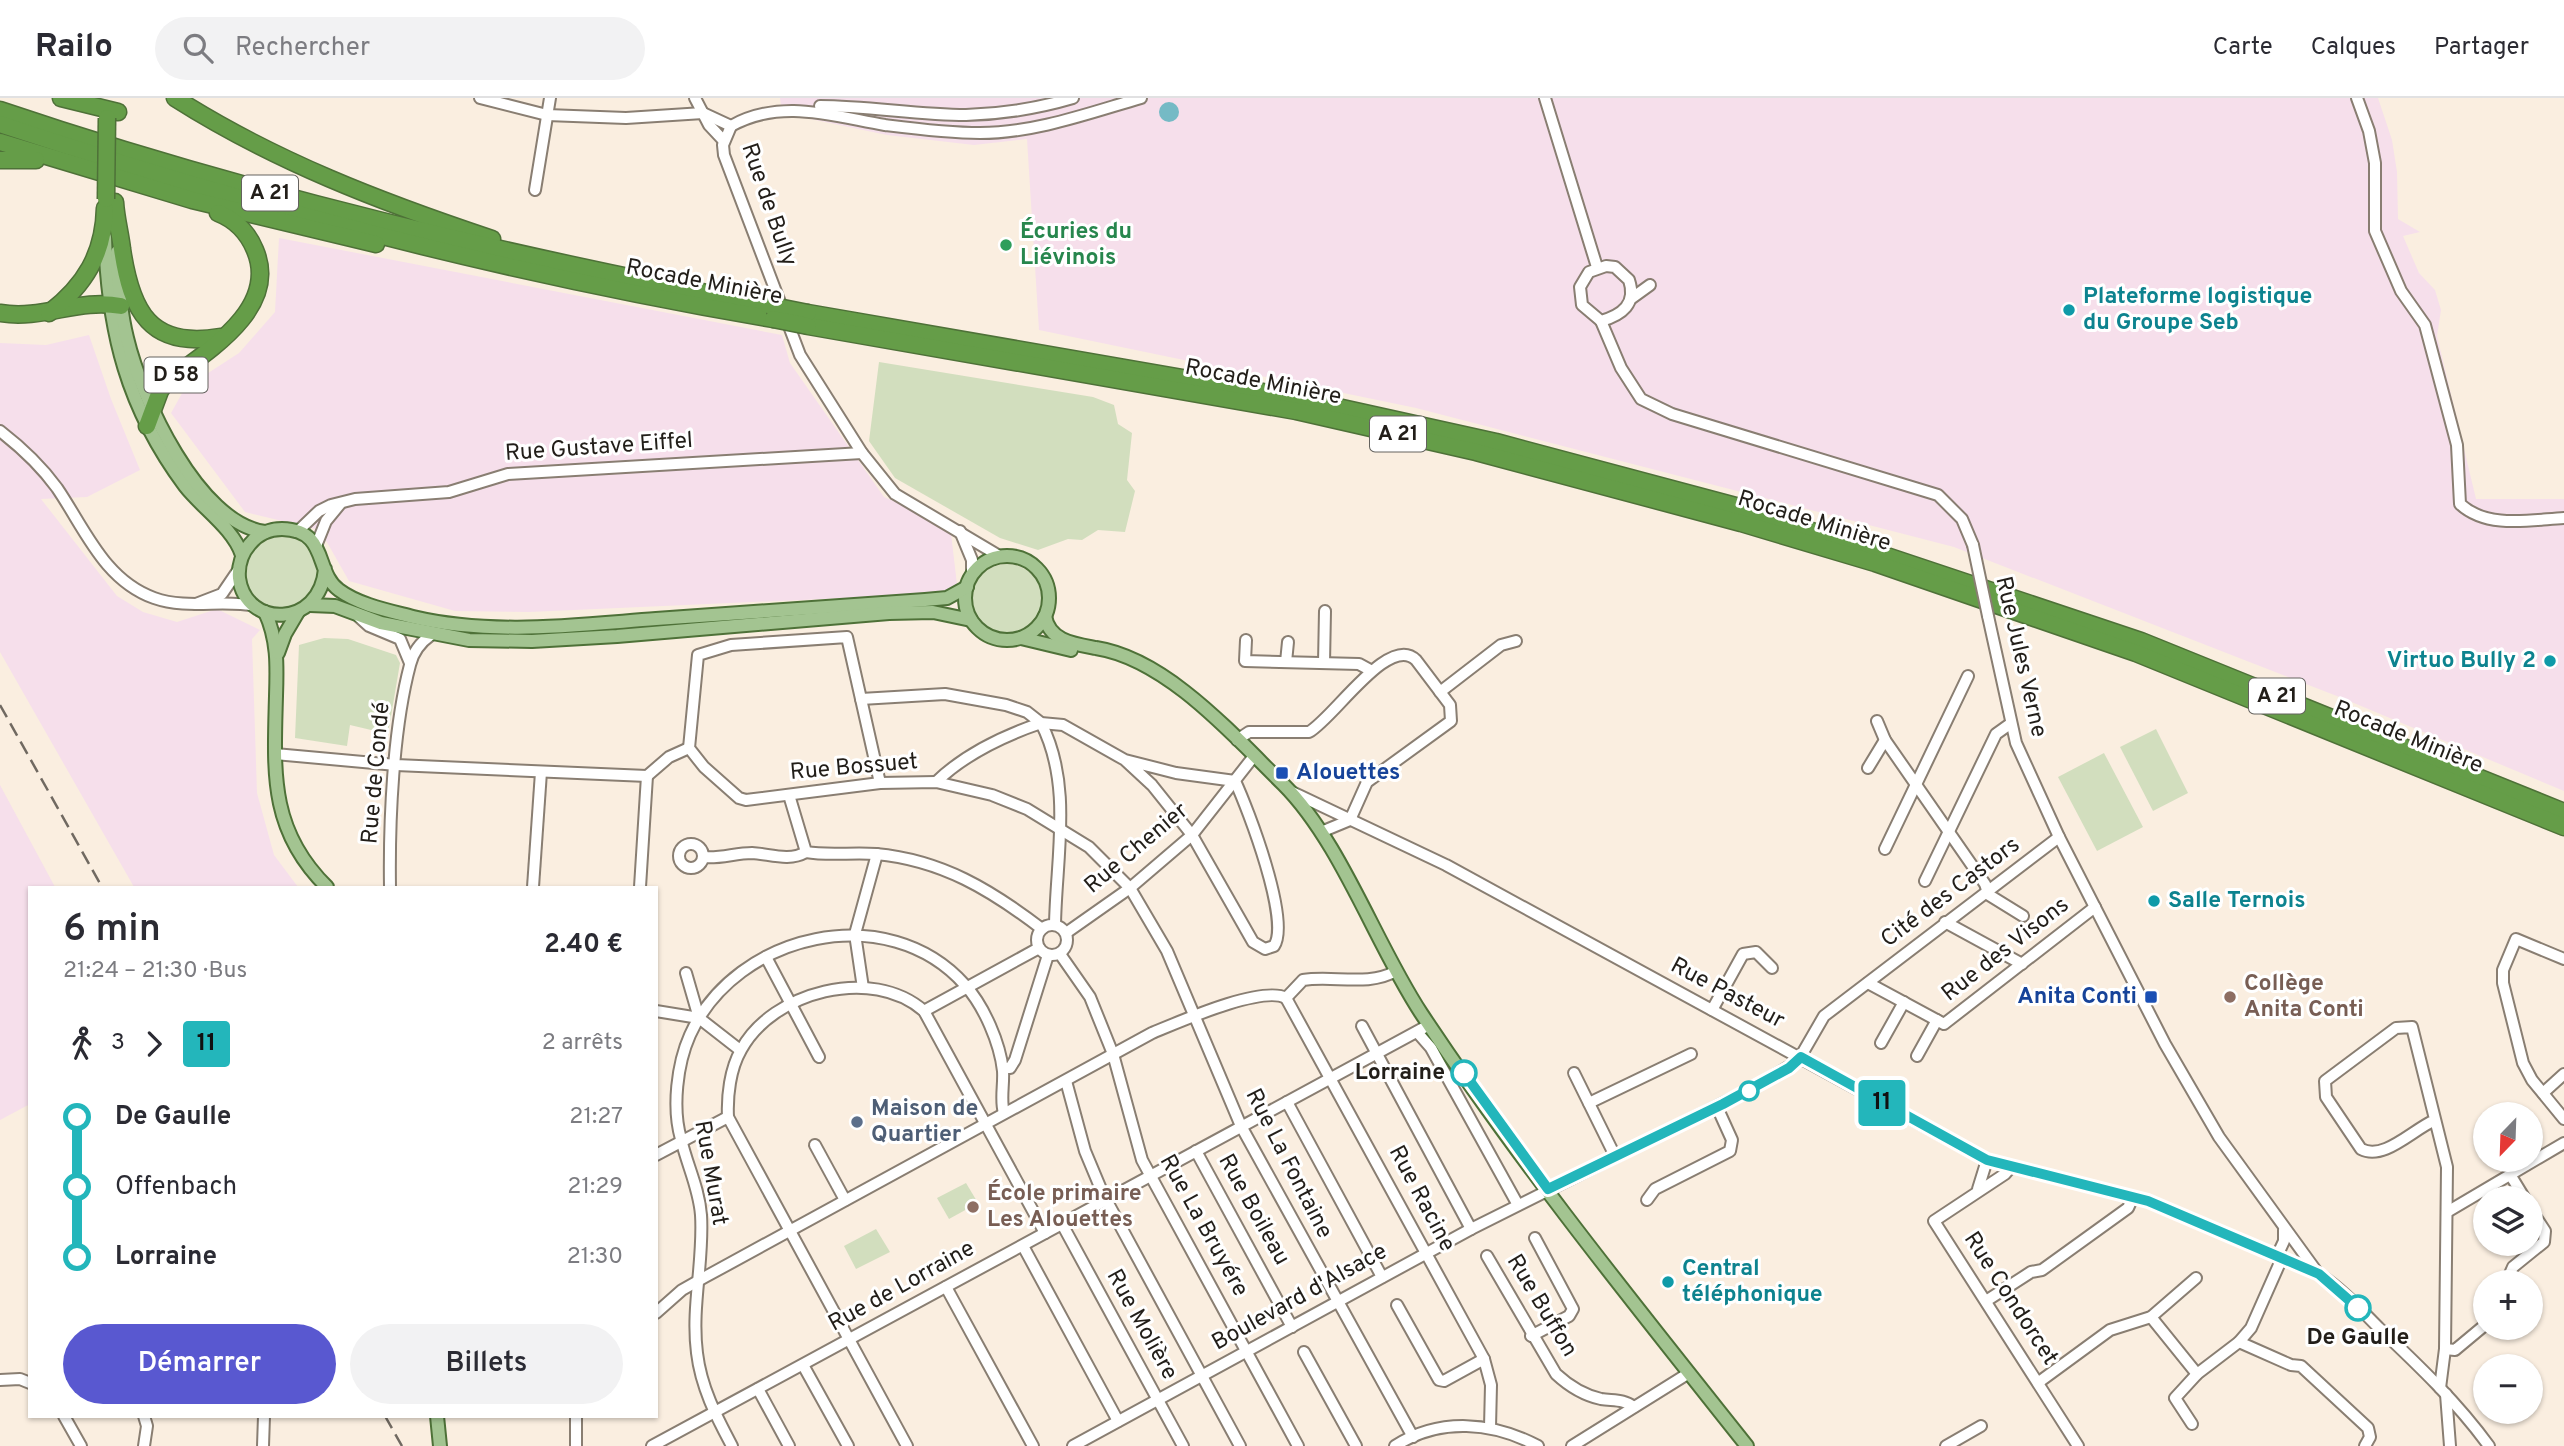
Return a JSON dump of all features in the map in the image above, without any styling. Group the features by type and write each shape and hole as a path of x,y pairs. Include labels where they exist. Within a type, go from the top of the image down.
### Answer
{"highway":[{"path":"61,98 113,109"},
{"path":"175,98 248,140 349,190 535,251 545,261"},
{"name":"D 58","path":"110,228 113,109"},
{"name":"Rocade Minière","path":"0,110 265,191 545,261 770,312"},
{"name":"Rocade Minière","path":"0,124 263,205 510,267 770,312 1296,411 1476,452 1741,523 1875,563 2136,653 2564,827"},
{"path":"0,142 192,200 320,233 510,267"},
{"path":"0,160 54,160"},
{"path":"110,228 130,293 142,315 152,326 180,340 197,341 222,337 247,314 255,302 260,288 260,264 251,240 242,228 228,217 199,206 192,200"},
{"path":"49,313 83,282 110,228"},
{"path":"0,313 26,316 90,302 114,304"},
{"name":"Rocade Minière","path":"808,319 1297,398 1496,442 1731,505 2141,641 2564,812"},
{"name":"D 58","path":"147,426 166,382 222,337"}],"main road":[{"name":"D 58","path":"110,228 114,304 122,365 147,426 187,489 233,538 242,555"},
{"name":"D 58","path":"114,304 153,409 170,442 213,500 239,525 265,532"},
{"path":"278,653 260,609 244,593 239,569 242,555 256,538 277,529 297,532 316,546 331,582 339,591 386,610 457,625 498,628 947,598 969,581 985,563 1001,557 1022,559 1038,570 1049,596 1045,616 1047,627 1054,636 1085,646 1115,651 1157,673 1194,700 1237,740 1290,791 1314,820 1396,971 1429,1025 1548,1189 1747,1446"},
{"path":"260,609 276,615 298,612 310,605 324,583 325,569"},
{"path":"969,581 965,598 971,620 978,629 998,639 1021,638 1075,651 1131,659"},
{"path":"310,605 335,606 431,635 469,640 532,641 889,613 933,612 971,620"},
{"path":"298,612 278,653 275,754 279,803 289,836 310,870 326,886"},
{"path":"1021,638 1039,625 1045,616"},
{"path":"437,1418 440,1446"}],"street":[{"path":"480,98 547,114 626,118 703,113"},
{"path":"535,190 550,98"},
{"name":"Rue de Bully","path":"695,98 709,125 724,141 724,155 800,355 862,453 895,494 1001,557"},
{"path":"810,109 815,106 887,103 965,115 1023,109 1073,98"},
{"path":"724,141 731,126 765,110 810,109 884,124 970,132 1024,129 1141,98"},
{"path":"1545,98 1597,267"},
{"path":"2357,98 2370,131 2375,163 2375,231 2401,291 2425,325 2457,444 2460,504 2484,518 2499,521 2564,518"},
{"path":"884,124 887,103"},
{"path":"1023,109 1024,129"},
{"name":"Rue de Bully","path":"703,113 731,126"},
{"path":"1597,267 1615,267 1629,279 1650,285 1632,298 1616,318 1601,321 1588,312 1579,296 1583,278 1597,267"},
{"path":"1629,279 1632,298"},
{"path":"1612,345 1616,318"},
{"name":"Rue Jules Verne","path":"1601,321 1621,368 1641,398 1672,414 1938,495 1962,519 1973,545 2010,724 2025,766 2159,1032 2205,1111 2284,1230 2319,1274"},
{"path":"0,431 34,460 57,488 102,559 120,578 152,597 260,609"},
{"name":"Rue Gustave Eiffel","path":"297,532 319,511 342,502 372,497 449,492 508,474 862,453"},
{"path":"316,546 326,521 342,502"},
{"path":"960,531 972,560 969,581"},
{"path":"196,604 222,594 239,569"},
{"path":"1324,663 1325,611"},
{"path":"354,613 369,626 400,639 410,663"},
{"name":"Rue de Condé","path":"390,886 396,765 410,663 418,646 431,635"},
{"path":"640,886 648,776 669,757 690,748 698,655 731,645 847,637 880,783"},
{"path":"1246,640 1245,661 1359,664 1370,670"},
{"path":"1440,692 1501,645 1516,641"},
{"path":"1286,662 1288,642"},
{"path":"1237,740 1249,732 1309,732 1363,683 1370,670 1396,654 1412,656 1452,710 1451,721 1367,782 1350,820 1321,832"},
{"path":"1885,849 1968,676"},
{"path":"861,699 917,694 970,697 1027,712 1041,723 1051,743 1062,828 1055,925"},
{"path":"1877,721 1885,740 1989,895 2022,916"},
{"path":"936,782 962,761 995,741 1041,723 1063,725 1125,760 1152,785 1192,835 1253,942 1260,948 1270,949 1278,939 1274,903 1257,834 1235,781 1176,773 1125,760"},
{"path":"1925,881 1996,734 2010,724"},
{"path":"1868,768 1885,740"},
{"name":"Rue Bossuet","path":"690,748 704,767 739,798 789,795 880,783 936,782 992,795 1062,828 1089,847 1130,888 1167,951 1194,1016"},
{"path":"275,754 396,765 648,776"},
{"name":"Rue Chenier","path":"1066,933 1130,888 1192,835 1254,756"},
{"path":"533,886 541,772"},
{"name":"Rue Pasteur","path":"1290,791 1446,865 1987,1160 2133,1197 2319,1274 2338,1288 2443,1391 2489,1446"},
{"path":"789,795 806,852"},
{"path":"1314,820 1330,811"},
{"name":"Cité des Castors","path":"1801,1057 1820,1021 1945,922 2059,837"},
{"path":"702,857 719,859 751,853 790,858 806,852 877,854 962,876 1004,899 1042,929"},
{"path":"863,988 855,934 877,854"},
{"name":"Rue des Visons","path":"1868,983 1944,1024 2095,907"},
{"path":"1945,922 2022,964"},
{"path":"1049,952 1037,938 1042,929 1055,925"},
{"path":"924,1011 966,986 1068,942 1066,933 1055,925"},
{"name":"Rue Murat","path":"732,1446 714,1412 696,1351 701,1248 700,1208 678,1118 679,1078 690,1036 699,1018 728,983 766,957 827,935 855,934 915,949 935,959 966,986 990,1028 1003,1068 1004,1113"},
{"path":"2564,959 2516,939 2503,970 2502,983 2523,1063 2532,1080 2564,1119"},
{"path":"1003,1068 1010,1068 1015,1060 1049,952"},
{"name":"Rue La Bruyére","path":"1049,952 1090,997 1112,1054 1134,1139 1298,1446"},
{"path":"1712,1010 1743,954 1756,952 1772,968"},
{"path":"766,957 819,1057"},
{"path":"658,1311 698,1281 1152,1033 1194,1016 1265,995 1286,998 1297,983 1303,980 1370,979 1385,977 1396,971"},
{"path":"686,973 699,1018"},
{"path":"907,1446 729,1118 727,1101 740,1050 767,1020 792,1003 828,991 863,988 896,995 924,1011 1045,1233"},
{"name":"Rue Racine","path":"1286,998 1332,1077 1489,1369 1493,1406 1490,1427"},
{"path":"1881,1043 1904,1002"},
{"path":"658,1011 699,1018 740,1050"},
{"name":"Rue La Fontaine","path":"1194,1016 1241,1126 1413,1437"},
{"path":"1917,1056 1937,1020"},
{"name":"Rue de Lorraine","path":"652,1446 672,1441 714,1412 1429,1025"},
{"path":"1362,1026 1471,1229"},
{"path":"2435,1120 2384,1151 2370,1154 2361,1149 2324,1090 2329,1076 2362,1052 2396,1028 2412,1027 2447,1167 2443,1391 2450,1446"},
{"path":"1417,1032 1431,1048 1518,1205"},
{"path":"1589,1103 1691,1054"},
{"name":"Boulevard d'Alsace","path":"1073,1446 1471,1229 1717,1107 1789,1068 1801,1057"},
{"path":"1574,1073 1615,1156"},
{"path":"2543,1093 2564,1074"},
{"path":"1066,1081 1085,1151 1106,1200 1240,1446"},
{"path":"1287,1102 1382,1278"},
{"path":"1647,1200 1655,1189 1730,1151 1732,1140 1717,1107"},
{"path":"658,1154 729,1118"},
{"path":"2447,1212 2564,1143"},
{"path":"815,1145 845,1200"},
{"name":"Rue Boileau","path":"1196,1151 1292,1327"},
{"path":"1978,1189 1987,1160"},
{"name":"Rue Condorcet","path":"2011,1167 1989,1186 1978,1189 1934,1221 2039,1381 2078,1446"},
{"path":"2511,1176 2517,1186"},
{"path":"1986,1301 2031,1272 2042,1270 2128,1208 2133,1197"},
{"name":"Rue Molière","path":"1062,1224 1183,1446"},
{"path":"2283,1259 2284,1230"},
{"path":"1531,1336 1569,1316 1573,1309 1535,1238"},
{"path":"2192,1424 2175,1398 2197,1374 2239,1342 2251,1328 2283,1259 2295,1241"},
{"path":"1023,1245 1118,1421"},
{"name":"Rue Buffon","path":"1487,1256 1548,1366 1570,1387 1587,1396 1627,1402 1634,1407"},
{"path":"2510,1270 2527,1256"},
{"path":"2039,1381 2110,1330 2151,1317 2196,1278"},
{"path":"946,1287 1033,1446"},
{"path":"1397,1305 1441,1381 1484,1359"},
{"path":"2151,1317 2197,1374"},
{"path":"2445,1349 2455,1350 2473,1335"},
{"path":"2239,1342 2291,1365 2301,1366 2368,1428 2370,1437 2365,1446"},
{"path":"1304,1352 1356,1446"},
{"path":"803,1364 848,1446"},
{"path":"1572,1446 1689,1373"},
{"path":"0,1380 20,1379 28,1383"},
{"path":"758,1389 789,1446"},
{"path":"65,1418 80,1446"},
{"path":"144,1446 147,1426 145,1418"},
{"path":"263,1446 264,1418"},
{"path":"573,1418 576,1446"},
{"path":"1946,1446 1981,1426"},
{"path":"1395,1446 1432,1430 1452,1427 1490,1427 1538,1446"}],"shaded area":[{"path":"780,98 2378,98 2392,140 2397,172 2398,219 2420,232 2403,236 2419,273 2435,290 2441,310 2437,336 2476,499 2564,499 2564,791 2342,698 1954,547 1416,408 1039,330 1027,139 974,145 887,135 782,113"},
{"path":"279,238 782,335 790,363 884,497 950,525 958,593 529,612 455,611 349,581 320,530 245,512 171,413 185,388 239,353 275,312"},
{"path":"89,335 140,470 87,497 41,499 117,596 143,612 177,622 217,609 260,630 252,639 257,793 274,855 297,886 133,886 0,652 0,343 46,345"},
{"path":"0,785 54,886 28,886 28,1105 0,1120"}],"green space":[{"path":"879,362 1093,397 1114,405 1118,424 1132,433 1127,480 1135,491 1125,532 1098,530 1082,540 1068,539 1038,550 1000,538 895,478 869,441"},
{"path":"282,534 296,537 308,545 316,557 319,571 316,585 308,597 296,605 282,608 268,605 256,597 248,585 245,571 248,557 256,545 268,537"},
{"path":"1007,564 1026,570 1036,580 1042,599 1036,618 1026,628 1007,634 988,628 978,618 972,599 978,580 988,570"},
{"path":"324,638 348,639 396,655 400,663 388,734 350,725 347,746 295,738 299,645"},
{"path":"2156,729 2188,793 2153,811 2120,747"},
{"path":"2104,753 2143,827 2097,851 2058,777"},
{"path":"966,1183 978,1203 949,1219 937,1198"},
{"path":"876,1229 890,1252 856,1269 844,1246"}],"water":[{"path":"1169,102 1176,105 1179,112 1176,119 1169,122 1162,119 1159,112 1162,105"}],"railway":[{"path":"0,705 101,886"},
{"path":"386,1418 402,1446"}],"bus line":[{"name":"11","path":"1464,1073 1548,1189 1723,1104 1789,1068 1801,1057 1987,1160 2148,1201 2319,1274 2358,1308"}],"place":[{"name":"Écuries du Liévinois","path":"1006,245"},
{"name":"Plateforme logistique du Groupe Seb","path":"2069,310"},
{"name":"Virtuo Bully 2","path":"2550,661"},
{"name":"Alouettes","path":"1282,773"},
{"name":"Salle Ternois","path":"2154,901"},
{"name":"Anita Conti","path":"2151,997"},
{"name":"Collège Anita Conti","path":"2230,997"},
{"name":"Lorraine","path":"1464,1073"},
{"name":"Maison de Quartier","path":"857,1122"},
{"name":"École primaire Les Alouettes","path":"973,1207"},
{"name":"Central téléphonique","path":"1668,1282"},
{"name":"De Gaulle","path":"2358,1308"}]}
